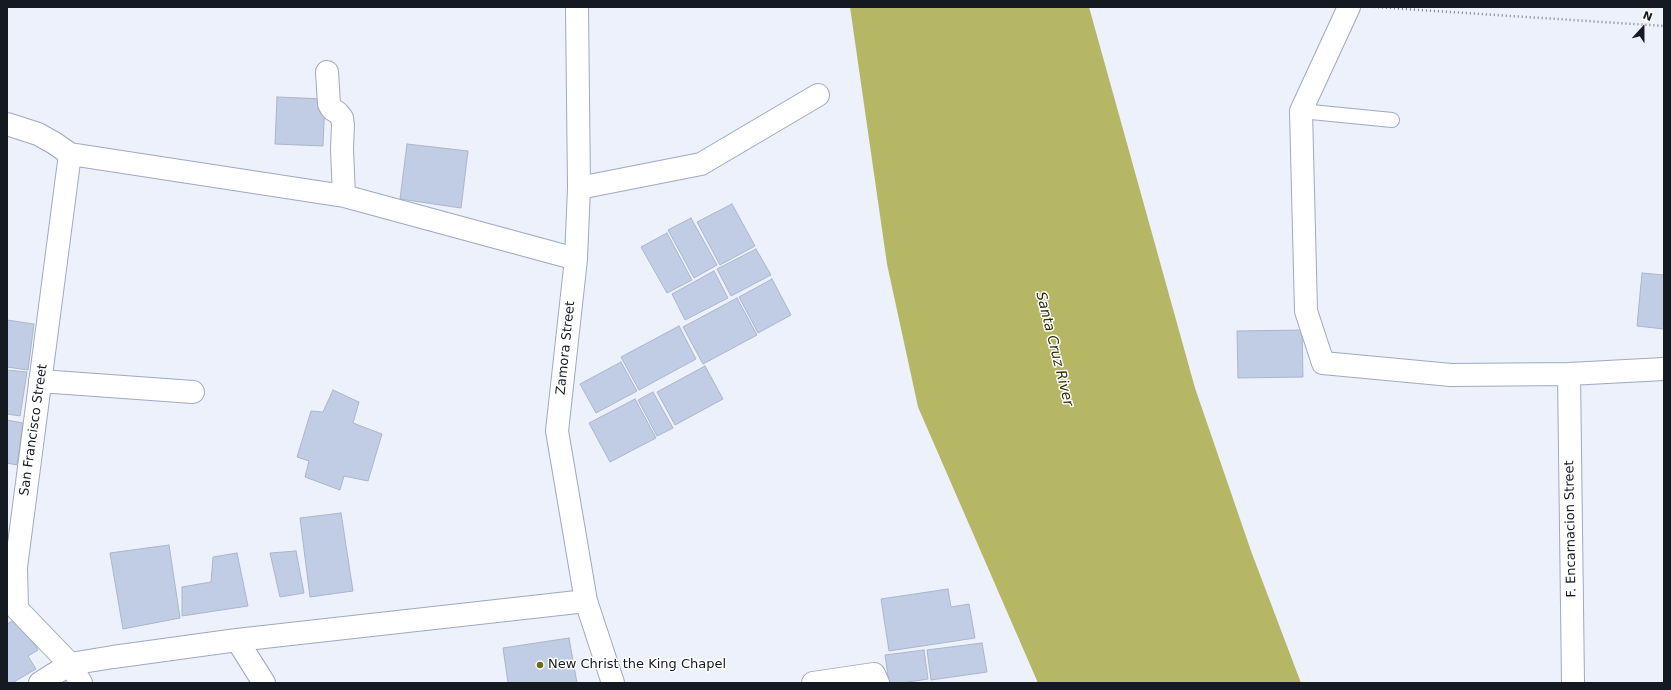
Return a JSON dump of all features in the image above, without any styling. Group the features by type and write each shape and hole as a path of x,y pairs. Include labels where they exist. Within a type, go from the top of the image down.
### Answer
{"street":[{"name":"Zamora Street","path":"577,7 579,188 576,258 557,431 586,601 613,683"},
{"path":"1349,7 1301,111 1306,311 1323,363 1451,375 1569,374 1664,368"},
{"path":"327,72 329,104 332,109 342,118 343,125 342,149 344,196"},
{"path":"579,188 701,164 818,95"},
{"path":"7,124 38,134 70,154 344,196 576,258"},
{"name":"San Francisco Street","path":"70,154 16,567 17,609 70,664 81,683"},
{"name":"F. Encarnacion Street","path":"1569,374 1573,683"},
{"path":"40,381 193,392"},
{"path":"40,683 70,664 238,640 586,601"},
{"path":"238,640 264,683"},
{"path":"813,683 874,674 878,683"}],"lane":[{"path":"1301,111 1392,120"}],"path":[{"path":"1368,7 1664,26"}],"water":[{"name":"Santa Cruz River","path":"850,7 1089,7 1195,388 1251,551 1301,683 1038,683 918,407 887,264"}],"building":[{"path":"277,97 325,99 323,146 275,144"},
{"path":"407,144 468,151 461,208 400,199"},
{"path":"732,204 755,246 720,265 697,222"},
{"path":"691,218 717,265 694,278 668,230"},
{"path":"667,233 692,280 667,293 641,247"},
{"path":"756,249 771,275 731,296 717,269"},
{"path":"714,271 728,298 685,320 672,294"},
{"path":"1642,273 1664,275 1664,329 1637,326"},
{"path":"772,279 791,315 758,333 739,297"},
{"path":"737,298 757,335 703,364 683,327"},
{"path":"7,320 34,324 28,370 7,367"},
{"path":"679,326 696,359 639,390 621,357"},
{"path":"1302,330 1303,377 1238,378 1237,331"},
{"path":"621,362 637,391 596,413 580,384"},
{"path":"705,366 723,399 675,425 657,392"},
{"path":"7,370 27,372 20,416 7,414"},
{"path":"333,390 359,402 353,423 382,434 368,481 344,476 340,490 305,477 309,461 297,457 311,411 323,412"},
{"path":"653,392 673,428 657,436 638,400"},
{"path":"635,399 656,438 610,462 589,423"},
{"path":"7,420 23,423 17,465 7,463"},
{"path":"341,513 353,591 310,597 300,518"},
{"path":"169,545 180,618 123,629 110,553"},
{"path":"296,551 304,593 280,597 270,553"},
{"path":"237,553 248,606 182,616 182,587 211,582 213,557"},
{"path":"948,589 951,607 969,604 975,638 889,651 881,599"},
{"path":"18,618 38,650 28,656 36,669 12,683 7,683 7,624"},
{"name":"New Christ the King Chapel","path":"569,638 577,683 508,683 503,648"},
{"path":"982,643 987,672 931,680 927,650"},
{"path":"924,650 928,679 902,683 889,683 885,655"}],"place":[{"name":"New Christ the King Chapel","path":"540,665"}]}
